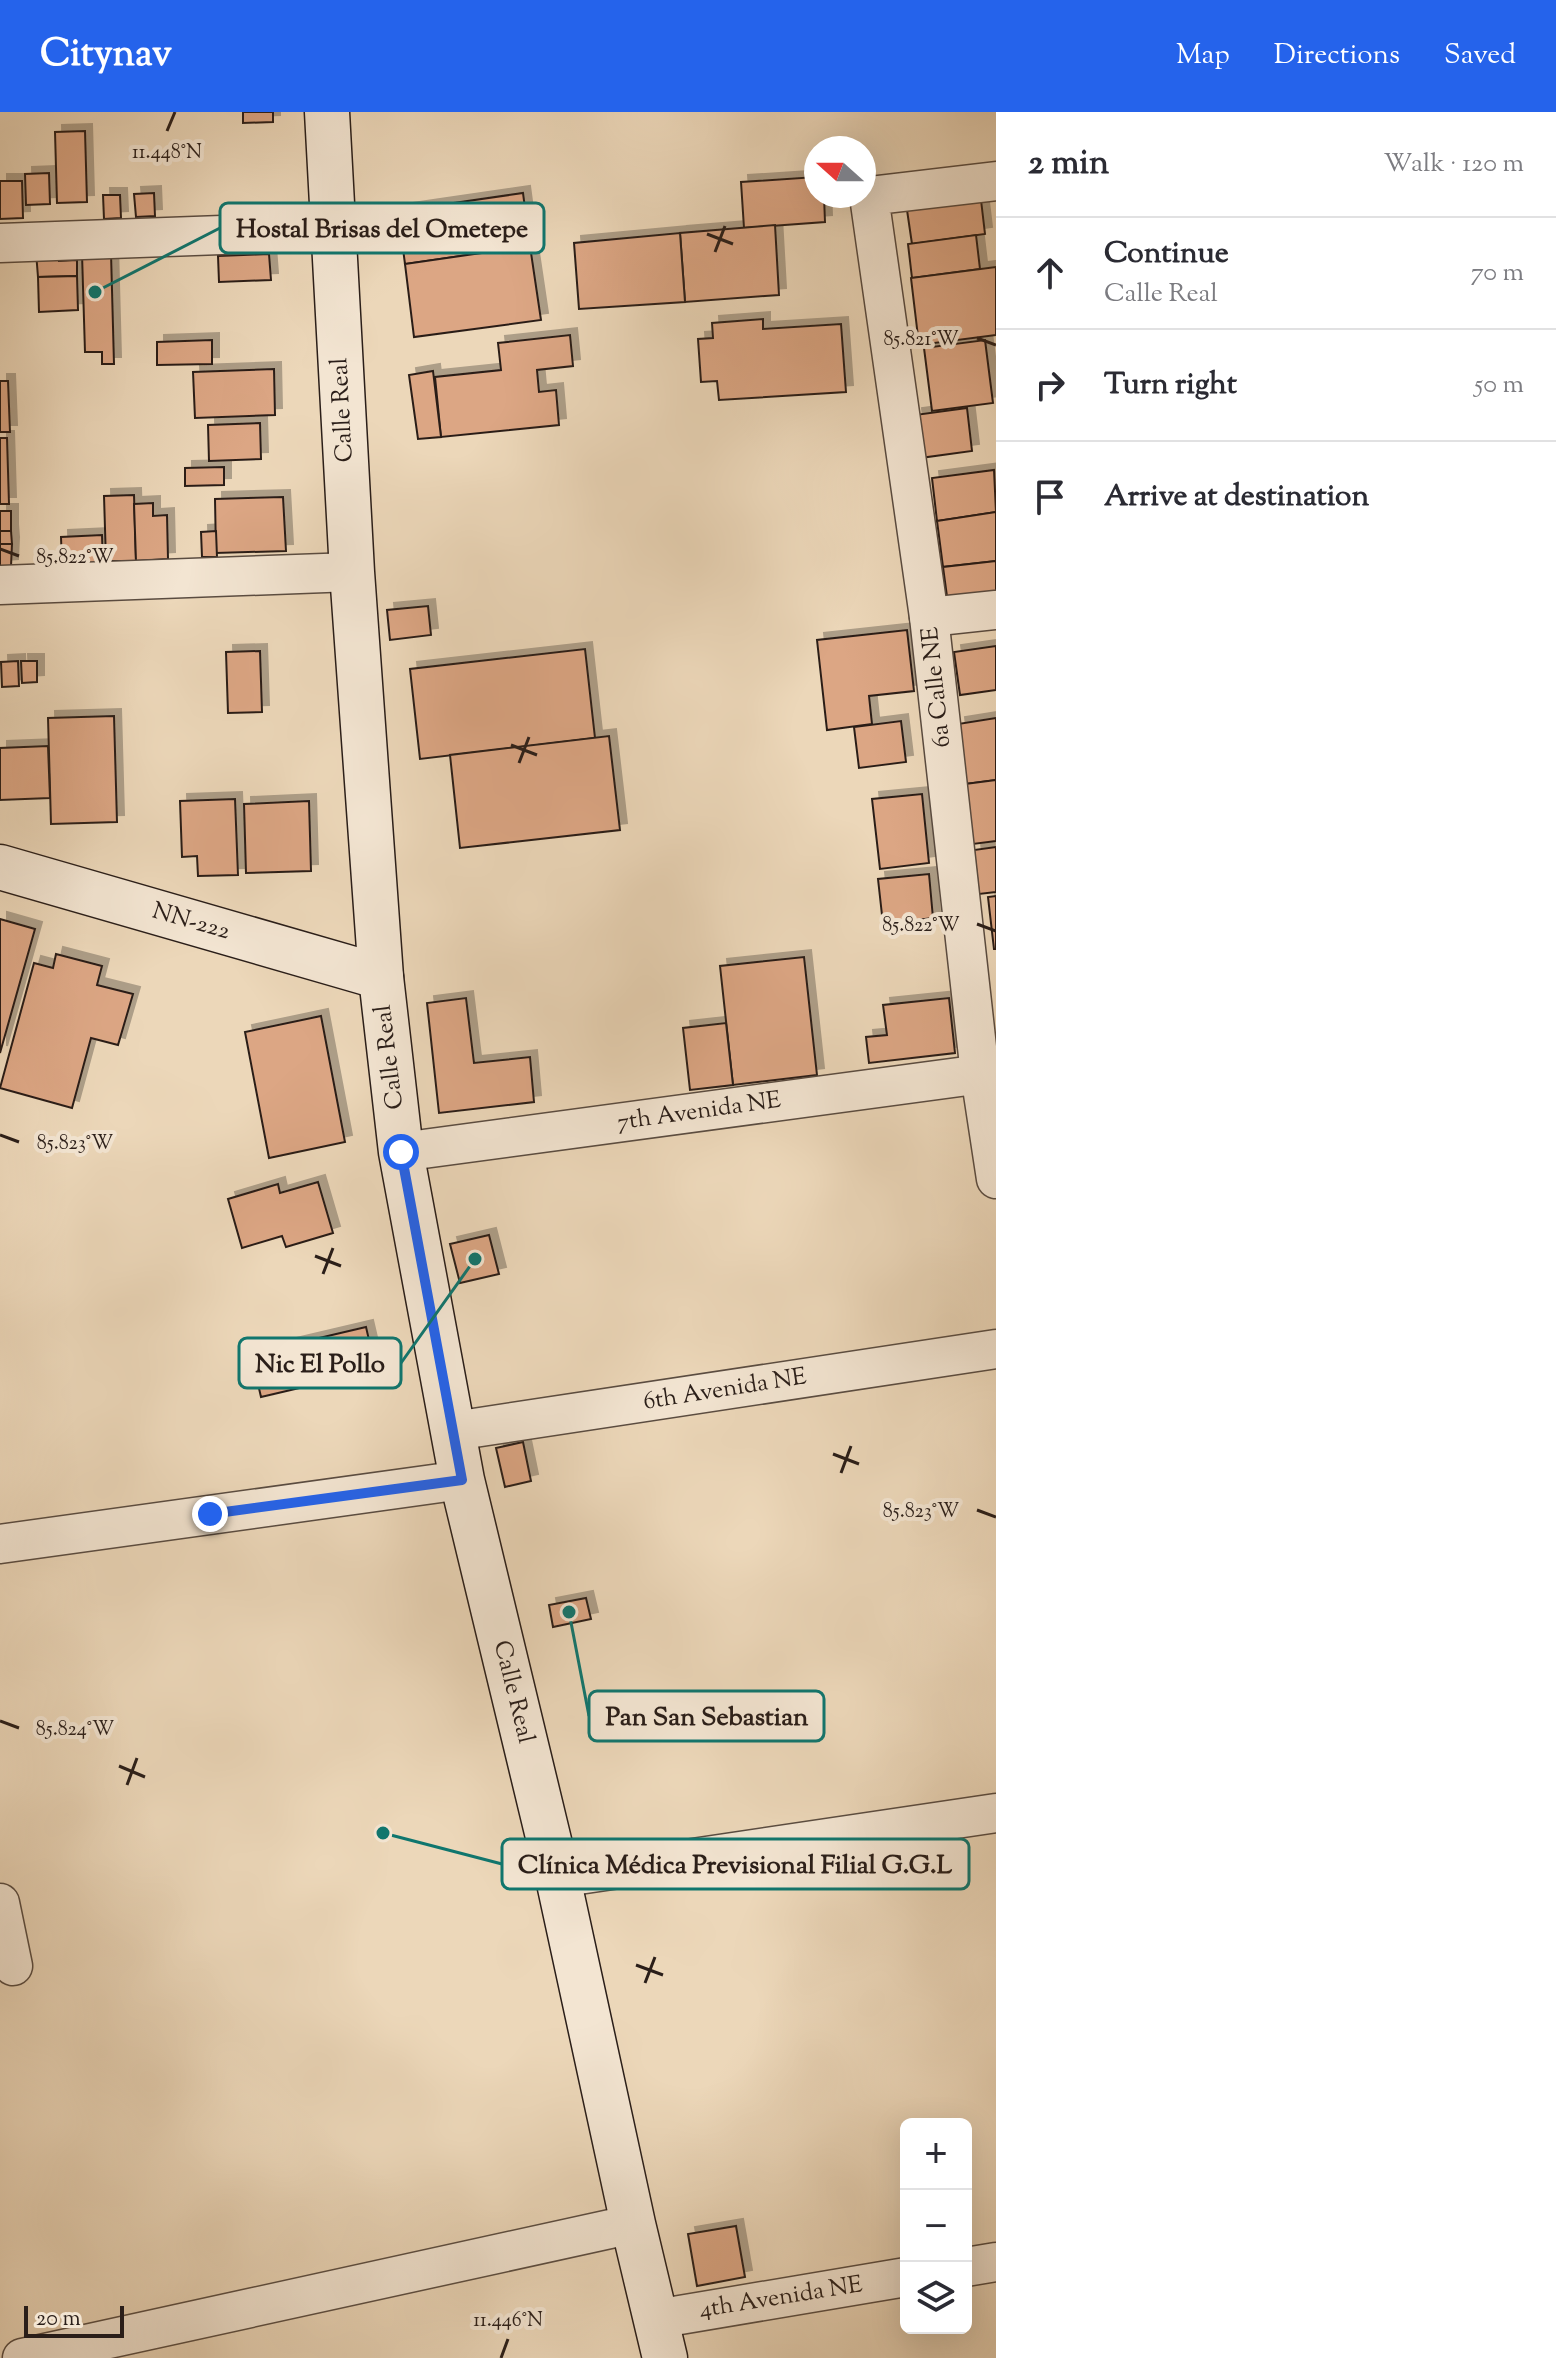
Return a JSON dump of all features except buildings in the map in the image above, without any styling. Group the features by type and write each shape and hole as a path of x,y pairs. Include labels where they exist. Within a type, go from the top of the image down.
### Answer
{"main road":[{"name":"Calle Real","path":"327,112 352,572 381,977 401,1152 462,1480 558,1878 660,2338"},
{"name":"NN-222","path":"0,867 381,977"}],"street":[{"name":"6a Calle NE","path":"996,181 869,196 929,617 988,1073 996,1179"},
{"path":"0,243 333,231"},
{"path":"0,585 352,572"},
{"path":"929,617 996,610"},
{"name":"7th Avenida NE","path":"401,1152 988,1073"},
{"name":"6th Avenida NE","path":"454,1431 996,1349"},
{"path":"0,1544 462,1480"},
{"path":"558,1878 996,1813"},
{"path":"0,1903 13,1966"},
{"path":"22,2358 633,2224"},
{"path":"972,2266 996,2262"},
{"name":"4th Avenida NE","path":"660,2338 900,2278"}],"place":[{"name":"Hostal Brisas del Ometepe","path":"95,292"},
{"name":"Nic El Pollo","path":"475,1259"},
{"name":"Pan San Sebastian","path":"569,1612"},
{"name":"Clínica Médica Previsional Filial G.G.L","path":"383,1833"}],"route":[{"path":"210,1514 462,1480 401,1152"}]}
